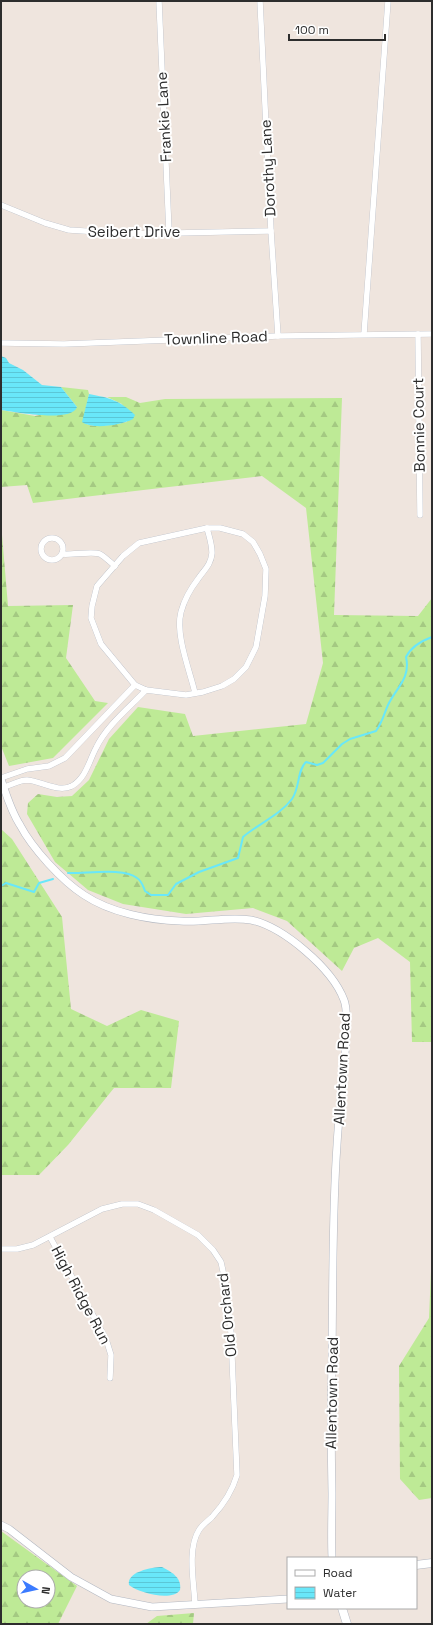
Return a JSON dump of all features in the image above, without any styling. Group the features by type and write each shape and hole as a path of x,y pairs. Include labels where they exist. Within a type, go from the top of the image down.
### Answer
{"main road":[{"path":"417,1565 432,1563"},
{"path":"342,1609 347,1624"}],"street":[{"name":"Frankie Lane","path":"159,1 169,232"},
{"name":"Dorothy Lane","path":"260,1 271,231 278,336"},
{"path":"364,334 388,1"},
{"name":"Seibert Drive","path":"1,205 45,223 69,230 106,234 271,231"},
{"name":"Bonnie Court","path":"418,334 420,515"},
{"name":"Townline Road","path":"1,343 64,344 278,336 432,334"},
{"path":"195,693 180,633 181,614 197,579 209,566 212,551 207,528"},
{"path":"207,528 233,530 243,534 253,542 260,554 266,569 265,596 256,647 246,667 234,679 222,686 186,694 146,690 135,685 101,644 91,618 92,606 97,586 123,556 139,543 207,528"},
{"path":"62,554 63,546 57,538 46,538 41,544 42,555 49,560 56,559 62,554 72,555 93,552 99,553 115,566"},
{"path":"1,778 27,769 50,766 65,758 135,685"},
{"path":"4,787 28,780 63,788 72,786 83,775 88,767 96,747 103,735 146,690"},
{"name":"Allentown Road","path":"1,778 15,817 33,845 58,874 73,888 85,896 96,902 122,911 163,920 183,922 239,918 263,924 282,934 312,957 335,983 345,1002 346,1059 337,1145 335,1205 331,1423 332,1557"},
{"name":"Old Orchard","path":"1,1249 17,1249 33,1245 102,1208 122,1204 138,1204 154,1210 198,1235 221,1262 226,1285 230,1333 237,1475 234,1488 228,1499 199,1531 194,1544 192,1556 195,1604"},
{"name":"High Ridge Run","path":"50,1236 106,1339 111,1355 110,1378"},
{"path":"1,1525 9,1529 71,1577 111,1599 152,1607 287,1599"}],"green space":[{"path":"61,387 88,390 89,394 83,422 93,426 127,422 122,404 107,397 126,397 140,403 165,399 342,398 334,615 418,616 432,598 432,1042 412,1042 410,962 378,938 354,948 342,971 287,921 253,908 186,914 123,904 88,890 55,862 27,814 28,803 38,794 57,797 72,796 89,780 109,739 138,707 185,714 193,736 306,724 323,663 306,508 262,476 33,503 27,485 1,487 1,410 35,416 77,407"},
{"path":"1,523 8,606 73,605 66,658 95,701 108,703 53,758 9,766 1,746"},
{"path":"1,829 12,839 62,917 71,1009 107,1026 141,1010 179,1021 171,1088 114,1088 68,1145 39,1175 1,1175"},
{"path":"432,1248 432,1498 419,1500 400,1479 399,1366 429,1318"},
{"path":"1,1531 54,1569 16,1569 16,1609 56,1609 56,1571 77,1586 58,1624 1,1624"},
{"path":"194,1613 193,1624 146,1624 157,1616"}],"water":[{"path":"1,356 6,358 9,363 23,370 42,385 61,387 77,407 73,412 54,416 1,410"},
{"path":"89,394 109,398 119,403 135,415 133,419 107,426 93,426 82,422"},
{"path":"162,1567 173,1573 178,1579 180,1590 176,1594 163,1596 155,1595 140,1591 129,1585 129,1580 135,1574 146,1569"}],"waterway":[{"path":"68,873 123,873 139,879 145,891 151,895 168,895 176,884 199,872 238,858 243,837 275,815 287,805 295,795 301,770 306,762 317,765 323,763 342,744 350,739 376,731 391,699 405,677 407,664 406,657 408,653 424,640 432,637"},
{"path":"1,886 6,883 34,892 39,883 53,879"}]}
